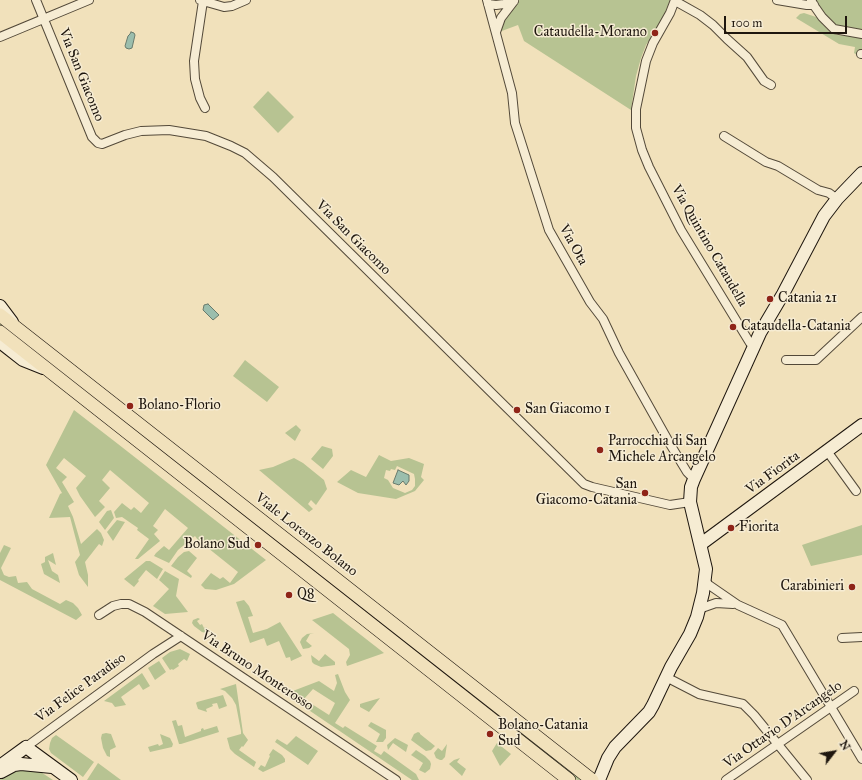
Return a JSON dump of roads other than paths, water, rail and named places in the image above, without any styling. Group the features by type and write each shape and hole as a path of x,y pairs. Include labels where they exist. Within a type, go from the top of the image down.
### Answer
{"main road":[{"path":"599,780 612,752 629,731 649,712 654,705 666,677 690,634 699,609 706,569 690,502 691,487 694,479 754,345 824,216 837,199 862,173"},
{"path":"0,306 18,329"},
{"name":"Viale Lorenzo Bolano","path":"0,315 592,780"},
{"path":"0,332 569,780"},
{"path":"0,342 23,360 50,372"},
{"name":"Via Fiorita","path":"701,544 862,425"},
{"path":"26,746 53,768 71,780"},
{"name":"Via Felice Paradiso","path":"0,766 26,746"},
{"path":"0,773 14,765 21,764 53,768"}],"street":[{"name":"Via San Giacomo","path":"36,0 92,137 98,143 102,144 125,135 141,131 169,130 206,136 245,153 273,177 584,484 670,505 690,502"},
{"path":"0,37 89,0"},
{"path":"205,108 200,98 194,61 201,0 224,7 232,6 246,0"},
{"path":"487,2 496,5 514,0"},
{"path":"496,33 501,18 514,0"},
{"path":"777,0 797,4 813,2 822,18 834,29 862,34"},
{"path":"675,1 700,15 713,25 727,40 747,57 764,81 771,85"},
{"name":"Via Quintino Cataudella","path":"675,1 653,43 646,61 636,109 636,128 642,150 649,167 681,230 750,343 754,345"},
{"name":"Via Ota","path":"487,2 512,93 515,123 549,230 586,295 606,325 619,353 670,444 687,472 694,479"},
{"path":"724,136 766,162 778,166 818,190 829,193 837,199"},
{"path":"786,360 816,360 862,317"},
{"path":"827,451 856,491"},
{"path":"705,581 738,605 782,625 862,758"},
{"path":"702,595 723,603"},
{"path":"699,609 716,603 738,605"},
{"name":"Via Bruno Monterosso","path":"99,615 113,606 121,604 129,604 145,612 396,780"},
{"name":"Via Felice Paradiso","path":"26,746 153,654 181,636"},
{"path":"842,638 862,637"},
{"path":"666,677 699,694 742,704 754,715 807,780"},
{"name":"Via Ottavio D'Arcangelo","path":"726,780 830,706 854,691"}],"place":[{"name":"Cataudella-Morano","path":"655,33"},
{"name":"Catania 21","path":"770,299"},
{"name":"Cataudella-Catania","path":"733,327"},
{"name":"Bolano-Florio","path":"130,406"},
{"name":"San Giacomo 1","path":"517,410"},
{"name":"Parrocchia di San Michele Arcangelo","path":"600,450"},
{"name":"San Giacomo-Catania","path":"645,493"},
{"name":"Fiorita","path":"731,528"},
{"name":"Bolano Sud","path":"258,545"},
{"name":"Carabinieri","path":"852,587"},
{"name":"Q8","path":"289,595"},
{"name":"Bolano-Catania Sud","path":"490,734"}]}
